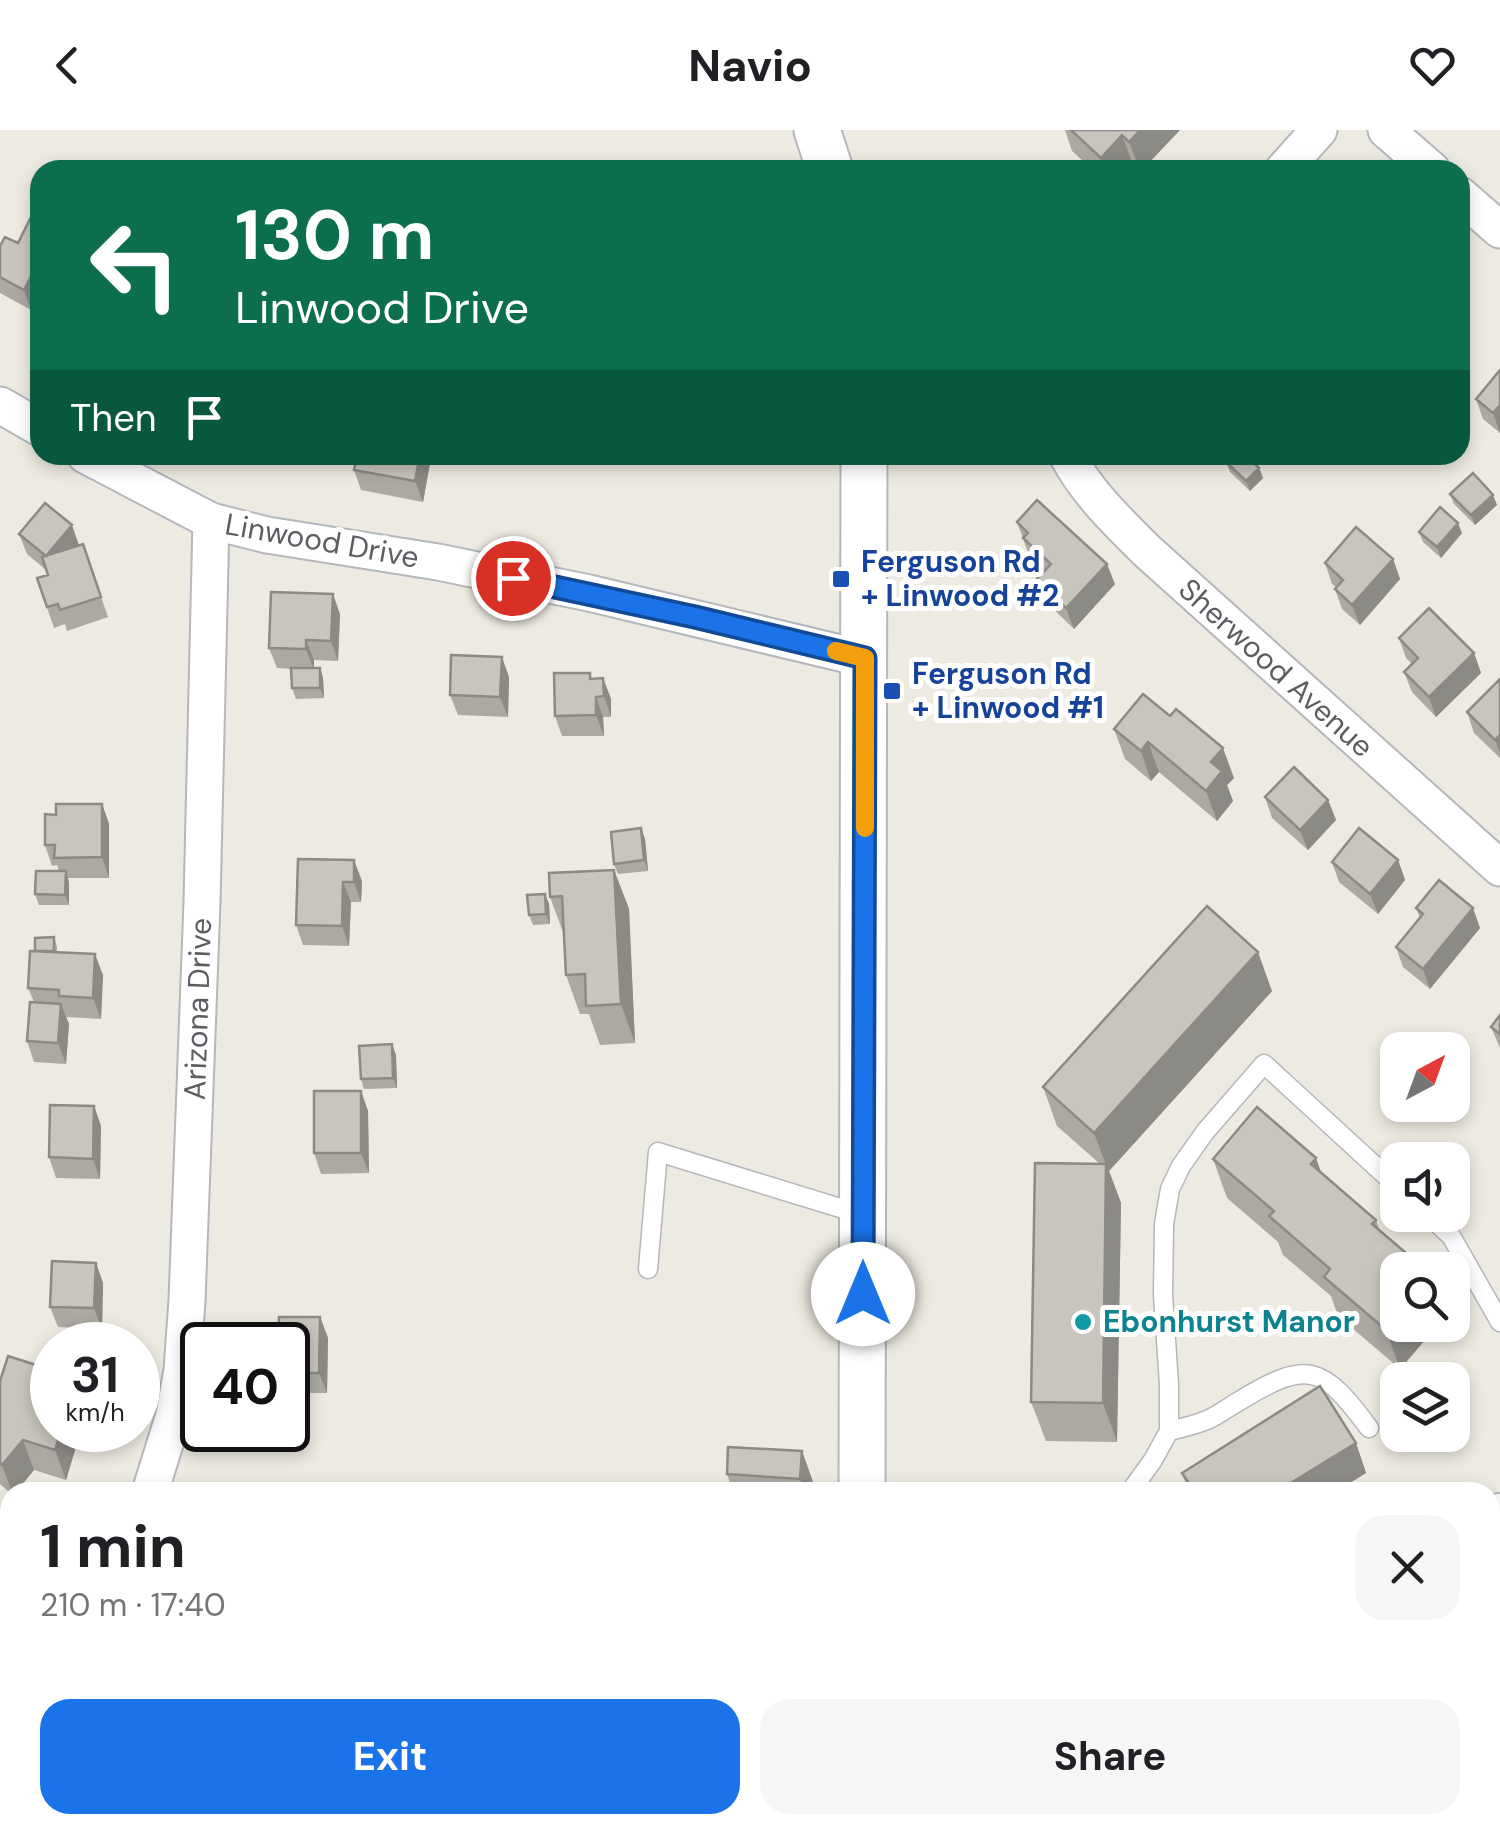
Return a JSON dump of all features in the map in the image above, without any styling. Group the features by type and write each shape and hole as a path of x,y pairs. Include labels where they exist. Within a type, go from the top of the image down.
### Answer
{"street":[{"path":"817,130 827,160"},
{"path":"1292,160 1320,130"},
{"path":"1386,130 1420,160"},
{"path":"1470,204 1500,230"},
{"path":"0,405 30,422"},
{"name":"Linwood Drive","path":"104,465 211,521 267,535 438,562 551,585 865,658"},
{"path":"862,1482 864,465"},
{"name":"Sherwood Avenue","path":"1072,465 1098,502 1147,552 1500,868"},
{"name":"Arizona Drive","path":"153,1482 174,1415 186,1318 211,521"}],"lane":[{"path":"1138,1482 1169,1431 1164,1224 1170,1189 1206,1132 1264,1064 1380,1170"},
{"path":"648,1269 658,1152 863,1216"},
{"path":"1447,1232 1500,1322"},
{"path":"1169,1431 1208,1420 1281,1377 1302,1372 1326,1381 1347,1398 1369,1428"}],"building":[{"path":"1071,130 1140,130 1129,142 1122,135 1101,158"},
{"path":"30,219 30,278 24,290 0,277 0,246 5,237 18,243"},
{"path":"1500,370 1500,405 1493,413 1476,399"},
{"path":"355,465 418,465 415,481 354,470"},
{"path":"1229,465 1256,465 1259,468 1246,481"},
{"path":"1473,473 1493,495 1471,515 1450,494"},
{"path":"1037,500 1107,564 1066,608 1036,580 1051,564 1023,538 1028,533 1017,522"},
{"path":"45,503 72,525 46,556 19,534"},
{"path":"1440,507 1458,523 1437,547 1419,532"},
{"path":"1356,527 1393,559 1352,605 1335,589 1343,580 1325,563"},
{"path":"83,544 101,597 60,610 58,604 47,607 37,578 48,575 42,557"},
{"path":"271,592 333,594 331,641 306,640 306,649 269,648"},
{"path":"1429,608 1474,653 1429,697 1404,672 1418,658 1399,638"},
{"path":"451,655 502,657 500,697 450,695"},
{"path":"291,668 320,668 320,688 292,688"},
{"path":"554,673 590,673 590,679 603,678 604,696 596,697 596,715 555,716"},
{"path":"1500,679 1500,735 1495,740 1467,712"},
{"path":"1143,694 1170,716 1176,709 1223,748 1211,762 1222,771 1206,791 1148,742 1141,751 1114,729"},
{"path":"1294,767 1328,800 1300,830 1265,797"},
{"path":"56,804 102,804 102,857 54,858 55,845 45,845 45,814 56,815"},
{"path":"641,828 644,860 614,864 611,832"},
{"path":"1359,828 1398,860 1370,894 1332,862"},
{"path":"298,859 354,860 354,882 343,882 342,926 296,925"},
{"path":"614,870 621,1004 586,1006 585,974 566,975 562,896 550,897 549,873"},
{"path":"36,871 66,871 65,895 35,894"},
{"path":"1439,880 1473,908 1423,969 1396,947 1423,914 1416,908"},
{"path":"545,894 546,914 529,915 527,895"},
{"path":"1207,906 1258,952 1094,1133 1043,1087"},
{"path":"54,937 54,951 35,951 35,938"},
{"path":"30,951 95,954 93,998 59,996 59,990 28,988"},
{"path":"30,1002 61,1004 58,1043 27,1041"},
{"path":"1500,1015 1500,1034 1491,1027"},
{"path":"392,1044 393,1078 361,1079 359,1046"},
{"path":"314,1091 361,1091 361,1153 314,1153"},
{"path":"50,1105 94,1106 93,1159 49,1157"},
{"path":"1257,1107 1316,1158 1311,1164 1376,1220 1372,1224 1405,1252 1380,1252 1380,1325 1324,1277 1330,1269 1269,1216 1274,1211 1213,1159"},
{"name":"Ebonhurst Manor","path":"1035,1163 1106,1164 1103,1403 1031,1402"},
{"path":"52,1261 96,1263 94,1308 50,1307"},
{"path":"279,1317 320,1317 319,1373 310,1373 310,1322 279,1322"},
{"path":"8,1356 30,1363 30,1442 23,1440 2,1465 0,1463 0,1381"},
{"path":"1320,1386 1356,1443 1292,1482 1188,1482 1182,1473"},
{"path":"728,1447 802,1451 800,1479 727,1474"}],"slow traffic":[{"path":"836,651 865,658 865,828"}],"place":[{"name":"Ferguson Rd + Linwood #2","path":"841,579"},
{"name":"Ferguson Rd + Linwood #1","path":"892,691"},
{"name":"Ebonhurst Manor","path":"1083,1322"}],"route":[{"path":"513,578 865,658 863,1294"}]}
